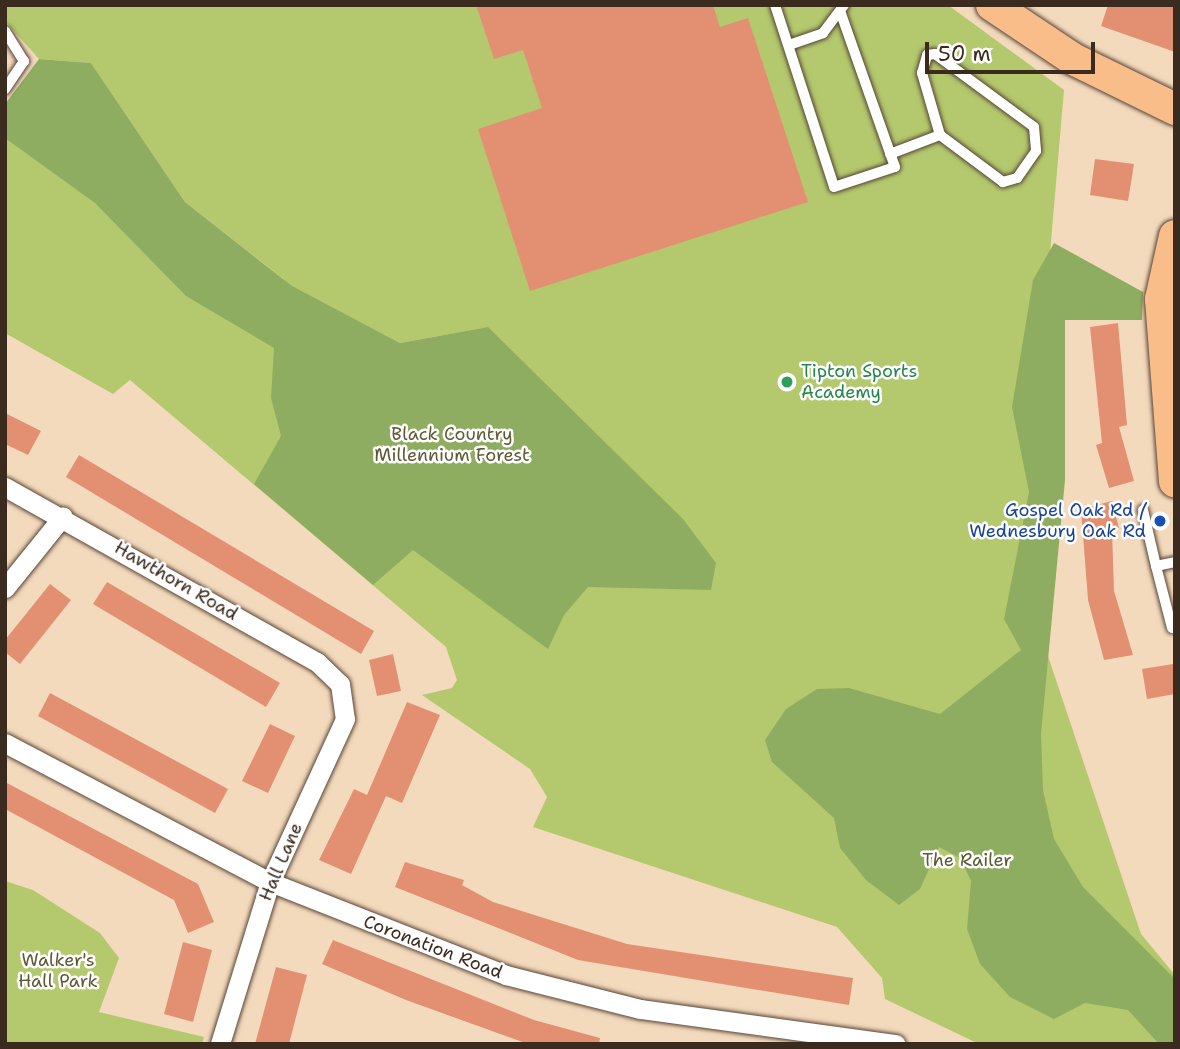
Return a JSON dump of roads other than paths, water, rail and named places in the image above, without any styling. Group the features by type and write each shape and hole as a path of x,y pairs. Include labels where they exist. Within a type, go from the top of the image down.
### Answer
{"main road":[{"path":"992,5 1073,59 1175,109"},
{"path":"1175,236 1161,299 1175,481"}],"street":[{"name":"Hawthorn Road","path":"5,487 63,516 317,662 340,684"},
{"path":"5,588 63,516"},
{"name":"Hall Lane","path":"220,1044 270,882 345,719 340,684"},
{"name":"Coronation Road","path":"5,743 270,882 568,993 896,1044"}],"lane":[{"path":"775,5 834,187 895,167 842,8"},
{"path":"789,45 823,33 842,8"},
{"path":"5,31 24,61 5,89"},
{"path":"934,54 1016,111 1038,136 1025,171 1003,182 940,135 922,73 928,55 934,54"},
{"path":"890,154 940,135"},
{"path":"1143,510 1172,628"},
{"path":"1156,566 1175,562"}],"place":[{"name":"Tipton Sports Academy","path":"787,382"},
{"name":"Gospel Oak Rd / Wednesbury Oak Rd","path":"1160,521"}],"park label":[{"name":"Black Country Millennium Forest","path":"452,445"},
{"name":"The Railer","path":"967,860"},
{"name":"Walker's Hall Park","path":"58,971"}]}
